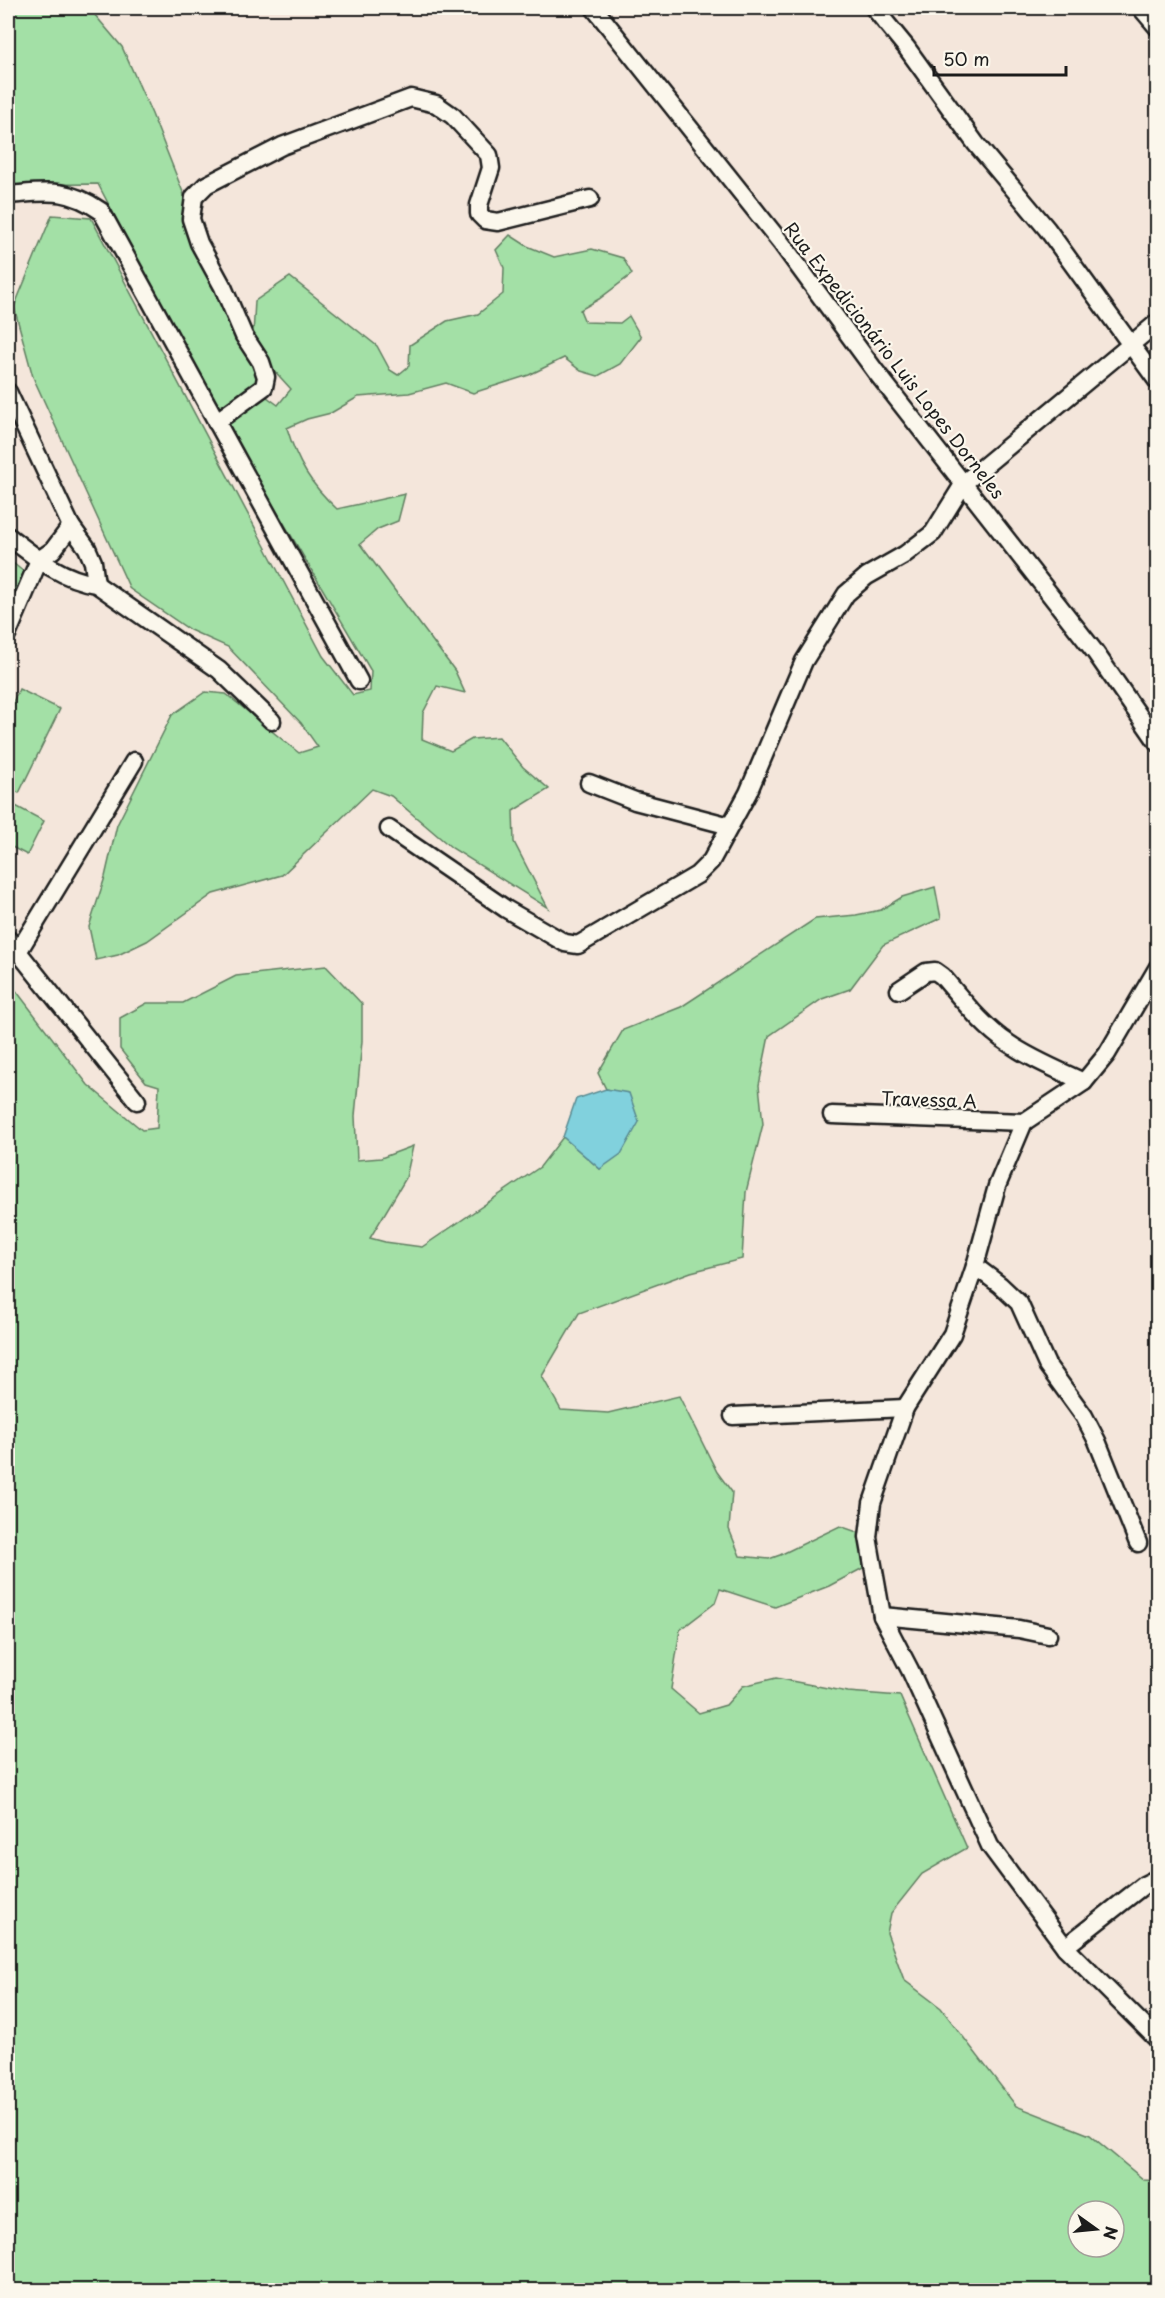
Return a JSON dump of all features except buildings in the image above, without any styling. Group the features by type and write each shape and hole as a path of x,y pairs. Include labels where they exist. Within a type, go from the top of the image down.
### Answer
{"street":[{"name":"Rua Expedicionário Luis Lopes Dorneles","path":"594,8 775,235 876,372 1095,652 1158,743"},
{"path":"874,8 906,47 976,144 1047,229 1158,382"},
{"path":"1141,8 1158,28"},
{"path":"216,422 264,387 266,377 261,362 244,336 223,287 199,243 190,219 194,197 206,184 282,146 411,98 436,104 453,116 489,155 491,168 479,205 479,214 485,220 498,222 590,198"},
{"path":"8,195 53,192 82,198 100,211 359,681"},
{"path":"389,829 506,909 565,943 578,945 697,875 711,861 748,793 804,661 846,594 867,576 904,555 933,533 964,483 1158,322"},
{"path":"8,392 71,526 87,548 93,562 96,584"},
{"path":"8,633 39,560 53,550 71,526"},
{"path":"8,536 39,560 66,576 81,582 96,584 219,670 272,721"},
{"path":"134,761 13,946 137,1101"},
{"path":"590,783 635,801 730,826"},
{"path":"1158,968 1107,1054 1084,1082 1024,1122 997,1186 975,1266 952,1334 905,1408 872,1503 868,1538 882,1616 910,1670 990,1846 1065,1947 1158,2040"},
{"path":"899,990 926,972 935,971 982,1021 1007,1043 1046,1065 1084,1082"},
{"name":"Travessa A","path":"832,1115 1024,1122"},
{"path":"975,1266 1019,1303 1047,1365 1084,1416 1097,1441 1138,1543"},
{"path":"733,1416 905,1408"},
{"path":"882,1616 1019,1629 1048,1635"},
{"path":"1065,1947 1144,1885 1158,1878"}],"green space":[{"path":"8,8 89,8 122,47 152,114 263,394 278,405 291,389 271,367 253,335 255,301 290,277 377,346 390,370 398,375 409,366 410,345 447,321 478,314 503,294 504,268 496,250 510,235 527,246 554,257 592,249 623,258 632,274 580,310 585,322 620,323 629,316 641,337 620,364 598,376 581,371 564,358 529,375 473,393 446,383 409,393 358,397 331,413 307,419 287,428 295,452 306,472 337,509 405,494 398,521 378,529 360,544 455,671 465,693 437,686 423,713 422,739 451,751 472,739 499,737 523,767 549,789 513,811 514,842 548,908 452,848 391,796 372,789 282,875 213,894 147,941 118,955 96,960 89,927 105,877 117,825 172,715 205,692 226,694 299,753 318,747 301,723 228,647 190,630 130,589 33,377 14,307 52,215 91,218 323,656 353,695 370,691 371,671 259,481 167,316 98,184 8,185"},
{"path":"8,559 24,572 24,590 8,623"},
{"path":"19,689 60,709 19,793 8,788 8,713"},
{"path":"8,802 44,821 27,855 8,845"},
{"path":"935,887 941,918 883,945 850,989 822,999 769,1036 759,1085 763,1124 746,1192 742,1259 691,1272 579,1313 542,1376 561,1410 608,1413 679,1396 717,1472 732,1492 729,1529 740,1556 769,1559 840,1526 860,1533 863,1568 829,1586 775,1607 720,1589 715,1603 680,1630 671,1689 699,1713 726,1705 743,1686 776,1678 848,1692 900,1696 967,1848 922,1874 891,1913 887,1933 904,1980 941,2008 1016,2106 1090,2135 1144,2180 1157,2181 1157,2290 8,2290 8,980 88,1085 142,1130 157,1128 159,1086 146,1082 120,1049 120,1018 147,1003 183,1003 236,976 326,966 362,1004 362,1041 355,1116 357,1160 381,1158 413,1146 406,1178 370,1238 422,1247 540,1167 563,1137 600,1169 629,1094 606,1089 598,1073 623,1030 681,1007 815,919 881,910 902,897"}],"water":[{"path":"606,1089 629,1093 639,1122 621,1154 600,1169 563,1137 576,1099"}]}
